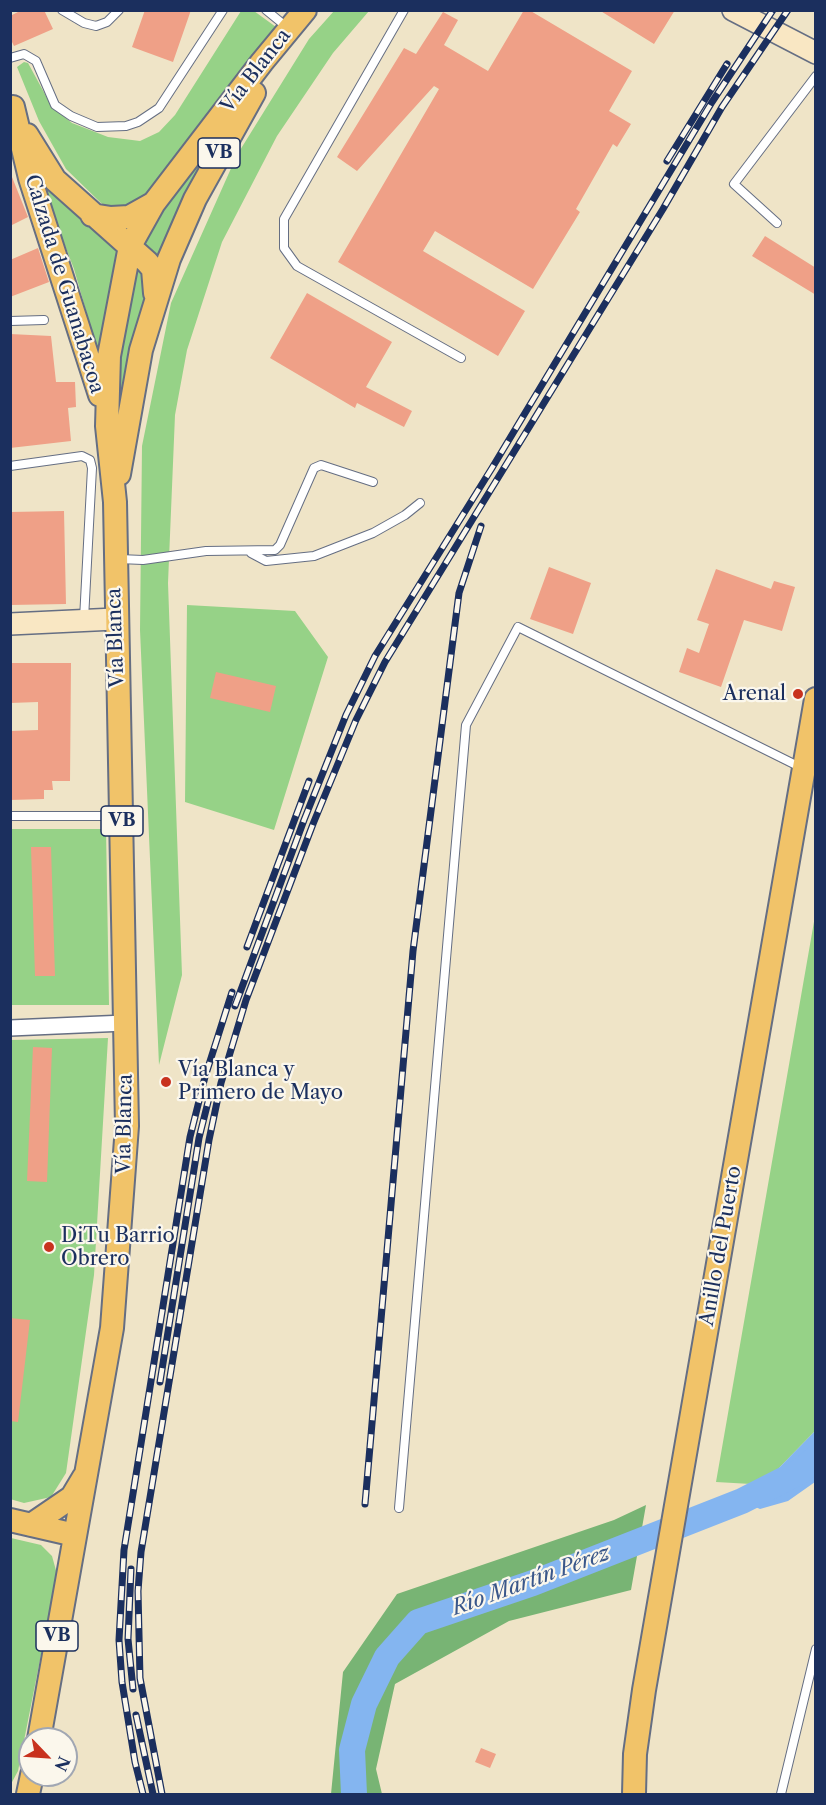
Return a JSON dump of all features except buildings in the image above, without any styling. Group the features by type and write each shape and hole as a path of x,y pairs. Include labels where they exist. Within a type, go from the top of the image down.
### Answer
{"main road":[{"name":"Vía Blanca","path":"41,1727 112,1328 127,1126 122,816 115,619 115,502 106,426 109,356 130,246 154,203 305,10"},
{"name":"Vía Blanca","path":"115,502 134,384 152,309 180,232 214,162 261,80 311,10"},
{"name":"Calzada de Guanabacoa","path":"12,104 32,145 55,180 153,269 156,291 152,309"},
{"name":"Calzada de Guanabacoa","path":"12,104 17,150 87,348 106,426"},
{"path":"92,215 111,218 129,217 154,203"},
{"name":"Anillo del Puerto","path":"634,1794 635,1754 660,1598 816,699"},
{"path":"21,1523 72,1497 90,1460"},
{"path":"21,1523 75,1535"}],"street":[{"path":"733,10 816,53"},
{"path":"10,624 115,619"},
{"path":"10,1028 125,1023"}],"lane":[{"path":"62,10 84,23 96,26 107,22 119,10"},
{"path":"10,58 24,54 36,62 55,105 71,116 97,127 126,126 138,122 159,108 223,10"},
{"path":"266,10 289,29"},
{"path":"404,10 284,219 284,248 297,266 460,358"},
{"path":"777,223 734,184 816,76"},
{"path":"10,321 44,320"},
{"path":"10,466 82,456 90,460 92,468 84,620"},
{"path":"114,559 143,560 206,552 275,550 280,545 314,468 321,465 373,482"},
{"path":"249,552 266,561 314,556 373,532 405,515 420,503"},
{"path":"399,1508 466,725 518,627 804,769"},
{"path":"10,816 122,816"},
{"path":"781,1794 816,1649"}],"green space":[{"path":"241,11 254,11 276,27 169,169 135,208 111,209 101,203 66,169 39,121 17,67 24,62 28,63 52,107 72,123 108,137 140,141 159,132 175,115"},
{"path":"334,11 369,11 333,53 277,136 222,242 187,350 175,415 168,583 182,975 159,1065 140,630 142,446 171,303 237,155 309,39"},
{"path":"248,90 161,258 141,243 173,190"},
{"path":"34,165 121,247 99,356 74,269"},
{"path":"135,261 143,267 147,292 118,444 120,343"},
{"path":"187,605 295,611 328,657 274,830 185,802"},
{"path":"10,829 106,829 109,1005 11,1005"},
{"path":"815,916 815,1431 776,1471 751,1484 716,1482"},
{"path":"108,1038 94,1275 66,1473 51,1497 24,1503 10,1499 10,1040"},
{"path":"646,1505 631,1590 509,1621 395,1684 376,1769 382,1794 331,1794 343,1672 397,1594 614,1520"},
{"path":"11,1538 41,1545 52,1556 57,1574 27,1727 18,1727 18,1771 11,1784"}],"water":[{"path":"815,1431 815,1482 788,1501 760,1509 742,1501 751,1484 776,1471"}],"waterway":[{"name":"Río Martín Pérez","path":"354,1794 352,1750 364,1704 387,1657 418,1622 533,1583 742,1501 801,1471 816,1458"}],"railway":[{"path":"235,1006 304,820 346,715 375,656 492,468 712,102 773,10"},
{"path":"162,1794 140,1678 138,1591 141,1552 209,1140 221,1083 246,1000 313,824 356,720 385,662 663,209 722,107 788,10"},
{"path":"667,161 727,64"},
{"path":"365,1504 413,951 459,593 481,526"},
{"path":"247,947 309,781"},
{"path":"143,1794 135,1762 122,1682 119,1640 124,1550 190,1137 205,1077 232,992"},
{"path":"160,1382 199,1138 211,1090"},
{"path":"131,1569 128,1639 133,1689"},
{"path":"136,1715 153,1794"}],"place":[{"name":"Arenal","path":"798,694"},
{"name":"Vía Blanca y Primero de Mayo","path":"166,1082"},
{"name":"DiTu Barrio Obrero","path":"49,1247"}]}
